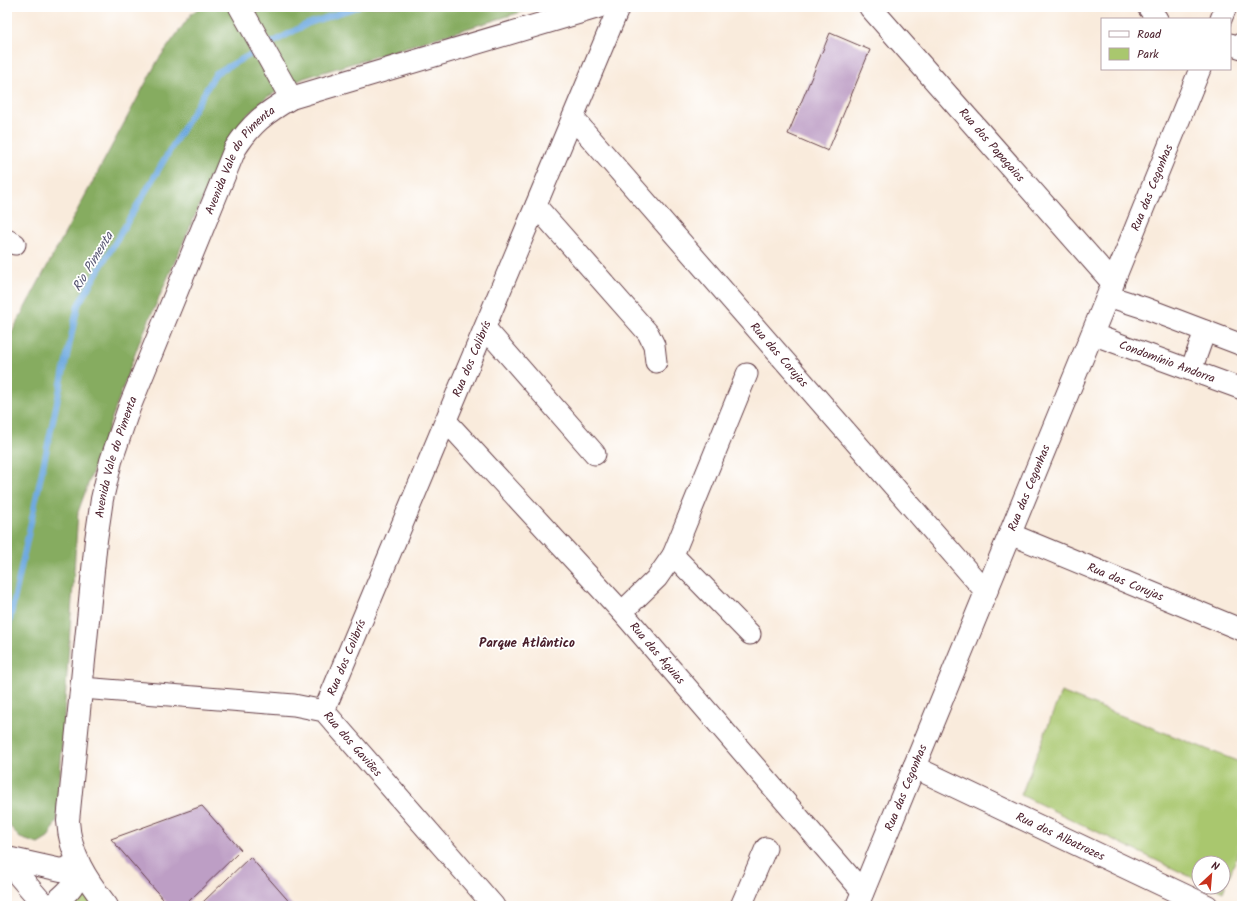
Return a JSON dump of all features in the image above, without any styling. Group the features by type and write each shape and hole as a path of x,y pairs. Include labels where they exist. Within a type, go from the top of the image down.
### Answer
{"street":[{"name":"Avenida Vale do Pimenta","path":"240,7 291,98"},
{"name":"Avenida Vale do Pimenta","path":"106,906 90,884 77,860 72,845 68,821 96,540 102,499 111,461 129,408 235,149 256,121 276,106 291,98 598,7"},
{"name":"Rua dos Colibrís","path":"324,711 620,7"},
{"name":"Rua dos Papagaios","path":"870,7 1110,289"},
{"path":"1148,7 1156,18"},
{"path":"1221,18 1226,7"},
{"path":"1231,44 1242,48"},
{"name":"Rua das Cegonhas","path":"860,902 1199,70"},
{"name":"Rua das Corujas","path":"573,118 986,592"},
{"path":"536,206 648,333 654,345 656,362"},
{"path":"1110,289 1242,346"},
{"path":"485,328 595,454"},
{"path":"1191,370 1205,331"},
{"name":"Condomínio Andorra","path":"1092,334 1242,389"},
{"path":"622,612 657,578 673,554 747,374"},
{"name":"Rua das Águias","path":"446,421 622,612 860,902"},
{"name":"Rua das Corujas","path":"1010,534 1242,630"},
{"path":"673,554 750,634"},
{"name":"Rua dos Gaviões","path":"82,688 294,705 324,711 494,906"},
{"name":"Rua dos Albatrozes","path":"914,767 1207,906"},
{"path":"741,906 766,848"},
{"path":"7,858 61,870 70,867 77,860"},
{"name":"Avenida Vale do Pimenta","path":"51,906 74,884 77,860"},
{"path":"7,862 45,906"}],"green space":[{"path":"201,7 538,7 304,78 267,97 245,117 223,152 139,343 78,512 57,820 48,838 38,844 20,838 7,823 7,341 158,60 192,13"},
{"path":"1061,692 1242,763 1242,844 1231,872 1231,855 1191,855 1191,877 1021,795"},
{"path":"80,897 88,897 95,906 73,906"}],"building":[{"path":"830,33 870,50 828,151 788,134"},
{"path":"202,806 241,850 184,906 169,906 111,839"},
{"path":"250,857 293,906 207,906 203,902"}],"waterway":[{"name":"Rio Pimenta","path":"7,633 78,305 216,73 307,24 357,7"}],"district":[{"name":"Parque Atlântico","path":"527,642"}]}
